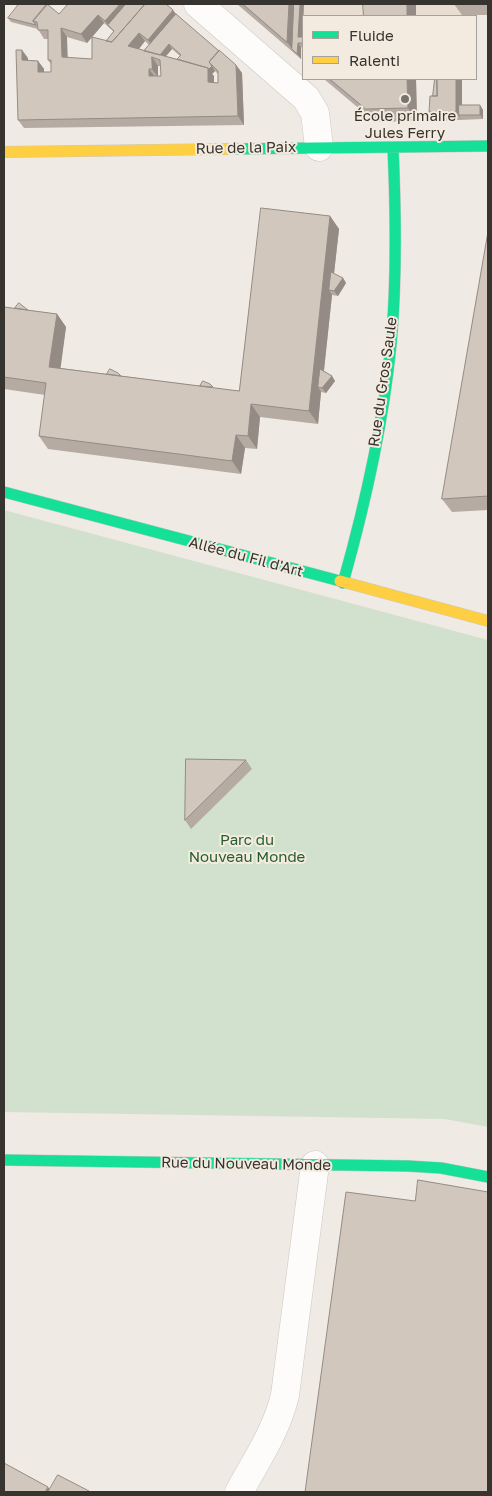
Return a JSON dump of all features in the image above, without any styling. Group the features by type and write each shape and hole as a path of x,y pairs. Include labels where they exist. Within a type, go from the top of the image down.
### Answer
{"street":[{"path":"198,4 306,98 315,113 318,147"},
{"name":"Rue de la Paix","path":"4,152 488,146"},
{"name":"Rue du Gros Saule","path":"343,583 358,528 380,418 390,353 397,226 393,148"},
{"name":"Allée du Fil d'Art","path":"4,492 488,621"},
{"name":"Rue du Nouveau Monde","path":"4,1160 408,1166 441,1168 488,1176"},
{"path":"239,1492 282,1409 315,1165"}],"shaded area":[{"path":"238,4 488,4 488,15 302,15 302,59"}],"green space":[{"name":"Parc du Nouveau Monde","path":"4,510 488,640 488,1127 445,1119 4,1112"}],"building":[{"path":"19,4 47,5 33,21 36,25 8,18"},
{"path":"47,4 59,14 68,4 120,4 105,21 98,15 81,34 61,28 62,57 92,59 92,37 112,42 145,4 166,4 173,10 148,40 139,33 128,46 208,68 208,82 218,83 218,71 209,62 219,50 236,65 238,116 18,120 16,50 22,50 22,60 38,61 38,72 51,72 51,60 48,60 48,30 38,30 37,22 33,21","holes":["152,57 160,60 161,76 149,76 149,69 152,69"]},
{"path":"126,4 145,4 112,42 106,41 114,31 108,25"},
{"path":"243,4 289,4 287,42"},
{"path":"294,4 300,4 298,37 302,37 302,43 298,43 297,54 292,49"},
{"path":"363,4 407,4 407,15 364,15"},
{"path":"176,14 219,51 209,62 212,66 209,69 177,59 181,55 169,44 160,55 144,51"},
{"path":"331,80 407,80 408,108 366,109"},
{"path":"435,80 437,80 437,96 433,96"},
{"path":"437,80 456,80 456,112 429,112 430,96 437,96"},
{"path":"459,105 480,105 480,115 459,115"},
{"path":"261,208 330,216 309,411 251,404 248,436 236,435 232,461 39,436 46,383 4,377 4,307 57,314 49,367 239,391"},
{"path":"488,232 488,496 442,499"},
{"path":"331,272 343,278 334,291 329,290"},
{"path":"19,303 28,310 15,308"},
{"path":"110,369 118,373 121,376 107,374"},
{"path":"320,369 332,376 322,388 318,387"},
{"path":"203,381 210,384 213,387 200,386"},
{"path":"186,759 246,760 185,820"},
{"path":"418,1180 488,1192 488,1492 305,1492 346,1192 415,1201"},
{"path":"4,1463 48,1487 45,1492 4,1492"},
{"path":"58,1475 89,1491 48,1492"}],"traffic: fast":[{"path":"229,149 488,146"},
{"path":"343,583 372,465 388,375 395,272 393,148"},
{"path":"4,492 340,581"},
{"path":"4,1160 408,1166 441,1168 488,1177"}],"traffic: slow":[{"path":"4,152 229,149"},
{"path":"340,581 488,621"}],"place":[{"name":"École primaire Jules Ferry","path":"405,99"}]}
